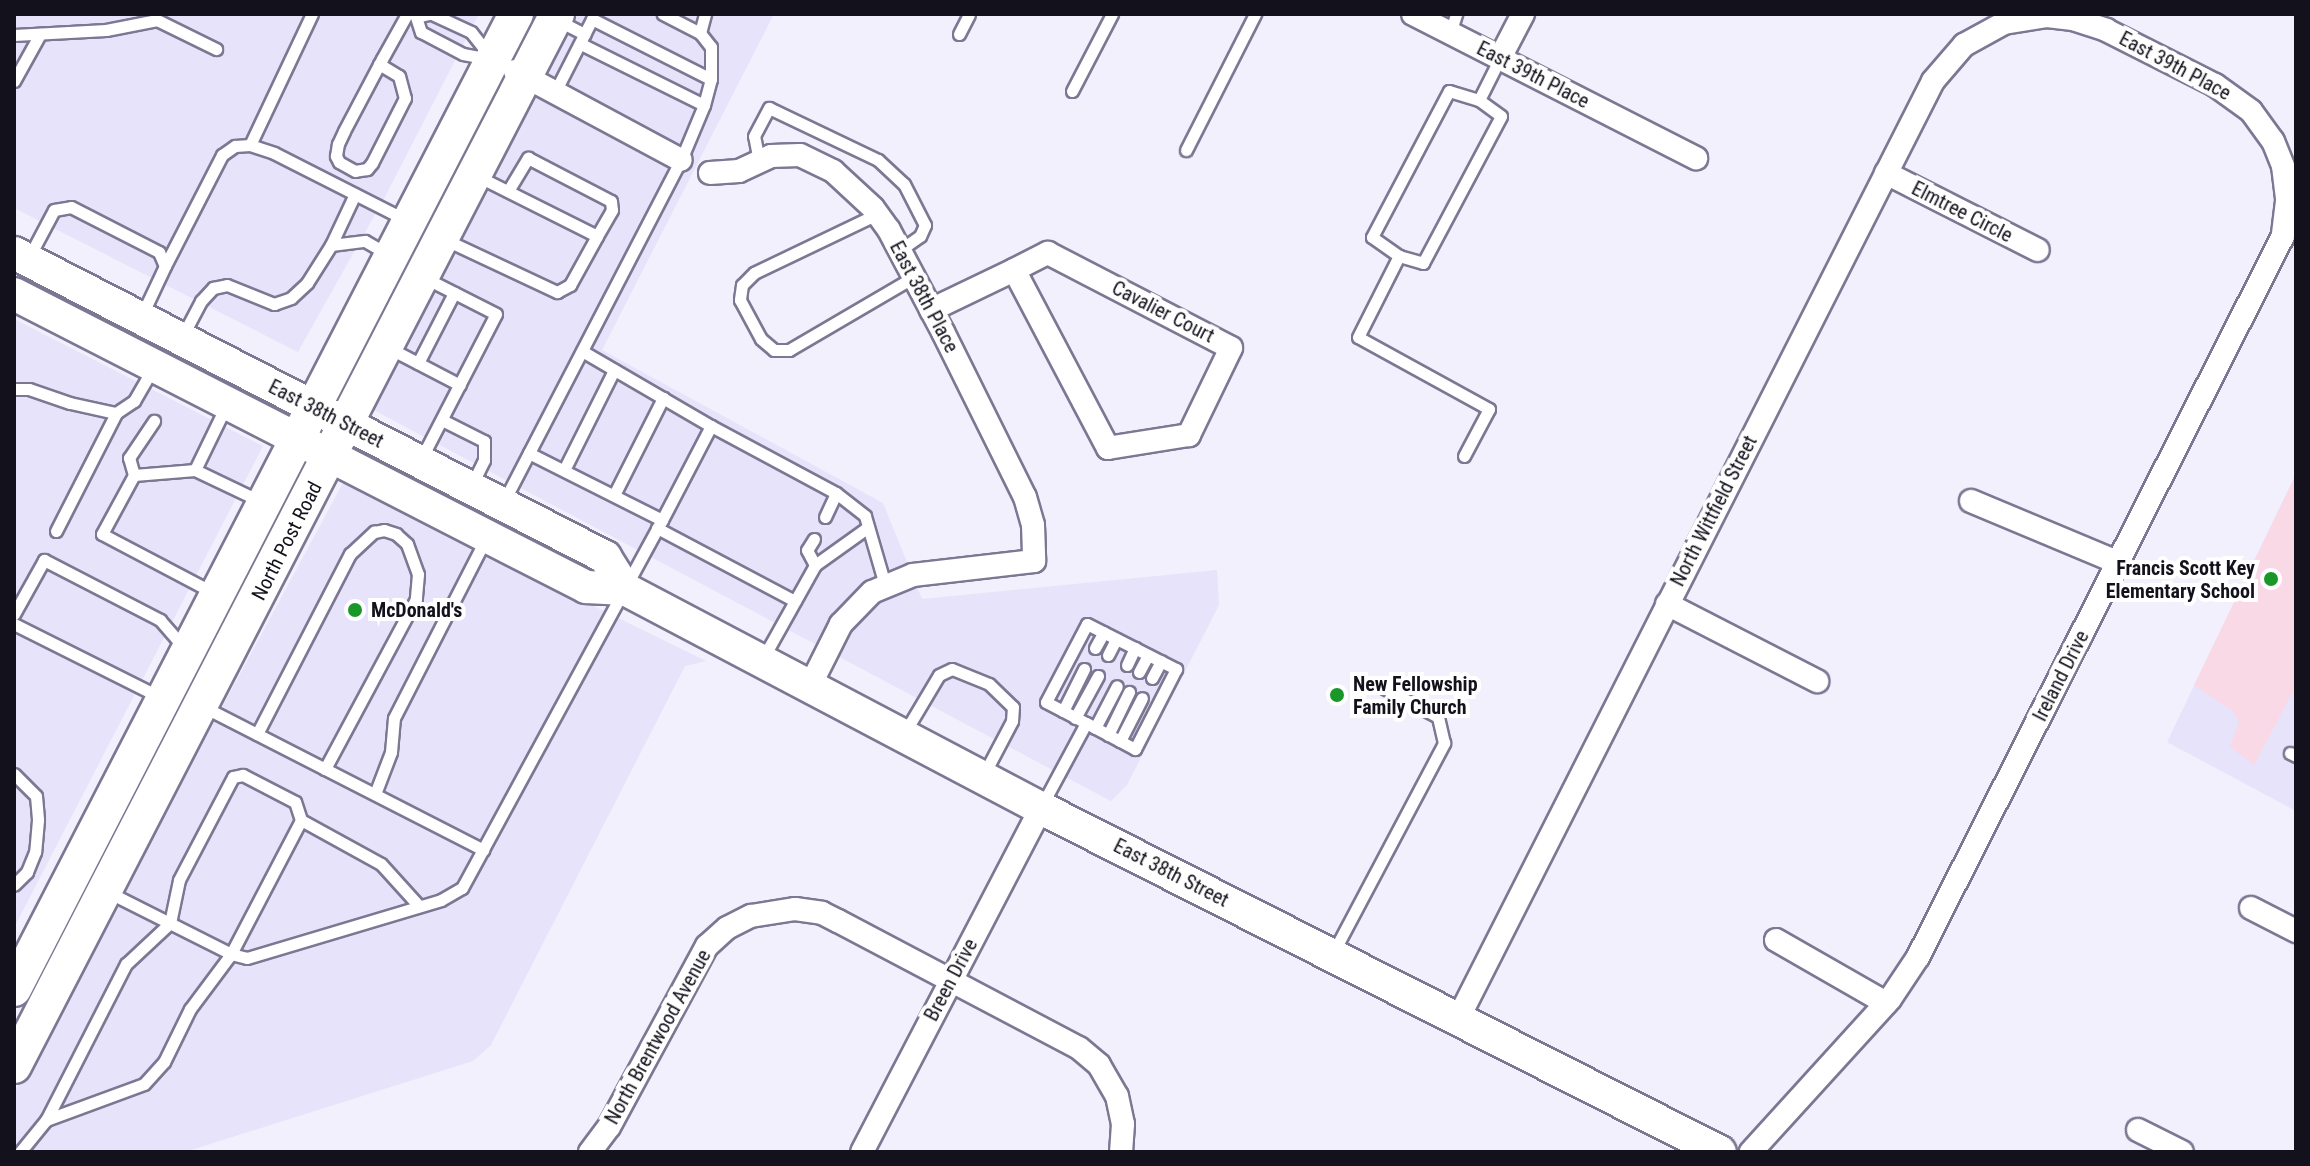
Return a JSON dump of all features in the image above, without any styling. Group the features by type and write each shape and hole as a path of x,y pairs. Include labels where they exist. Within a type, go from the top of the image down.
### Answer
{"main road":[{"name":"North Post Road","path":"90,883 165,699 516,14"},
{"name":"North Post Road","path":"14,1066 26,999 90,883 202,706 475,175 540,84 556,16"},
{"name":"East 38th Street","path":"21,256 605,557 625,589"},
{"name":"East 38th Street","path":"14,294 586,587 625,589 1041,808 1459,1017 1720,1152"}],"street":[{"name":"East 39th Place","path":"1413,14 1453,23 1500,58 1696,158"},
{"path":"1500,58 1523,14"},
{"name":"East 39th Place","path":"1995,27 2047,16 2073,19 2106,30 2238,99 2263,125 2280,157"},
{"name":"North Wittfield Street","path":"1459,1017 1886,173 1944,66 1971,40 1995,27"},
{"path":"493,59 681,160"},
{"name":"East 38th Place","path":"710,173 739,171 759,161 789,154 817,161 854,188 877,214 900,250 1025,497 1034,532 1034,561 922,574 885,585"},
{"name":"Ireland Drive","path":"1751,1152 1886,1003 1918,957 2280,244 2287,201 2280,157"},
{"name":"Elmtree Circle","path":"1886,173 2038,250"},
{"name":"Cavalier Court","path":"931,310 1048,253 1231,348 1189,435 1108,448 1014,270"},
{"path":"1971,501 2119,563"},
{"path":"810,686 846,617 864,598 885,585"},
{"path":"1667,604 1817,681"},
{"name":"Breen Drive","path":"862,1152 1041,808"},
{"path":"2251,908 2296,931"},
{"name":"North Brentwood Avenue","path":"590,1152 609,1127 701,953 720,933 742,919 777,909 822,913 950,981"},
{"path":"1776,940 1886,1003"},
{"path":"950,981 1071,1043 1093,1059 1117,1096 1123,1124 1121,1152"},
{"path":"2138,1130 2182,1152"}],"lane":[{"path":"250,145 312,14"},
{"path":"411,15 431,14 471,32 493,59"},
{"path":"503,503 681,160 704,105 711,79 711,47 700,33 663,14"},
{"path":"700,33 705,14"},
{"path":"959,34 969,14"},
{"path":"1072,91 1112,14"},
{"path":"1186,150 1255,14"},
{"path":"411,15 421,32 463,54 493,59"},
{"path":"379,64 399,76 405,98 372,163 367,169 355,171 339,162 336,156 338,144 379,64 411,15"},
{"path":"556,16 583,39 704,105"},
{"path":"540,84 583,39 592,19 711,79"},
{"path":"14,35 106,30 157,20 216,49"},
{"path":"14,81 40,34"},
{"path":"1479,100 1500,58"},
{"path":"1449,91 1479,100 1501,116 1423,263 1399,256 1372,237 1383,214 1449,91"},
{"path":"759,161 754,136 769,108 878,160 904,184 925,225 920,236 900,250"},
{"path":"140,318 222,155 235,146 250,145 274,153 410,222"},
{"path":"443,238 557,292 570,285 612,210 611,201 528,158 508,191"},
{"path":"475,175 597,236"},
{"path":"180,339 201,301 213,288 227,285 274,304 291,298 307,282 331,245 355,194"},
{"path":"21,256 54,210 71,207 159,252 165,266"},
{"path":"877,214 754,273 742,285 740,300 761,339 774,350 789,350 914,277"},
{"path":"331,245 343,241 365,241 393,257"},
{"path":"1399,256 1358,337 1489,409 1464,456"},
{"path":"420,461 496,314 423,276"},
{"path":"418,363 435,343 454,293"},
{"path":"469,334 482,341"},
{"path":"387,347 460,385"},
{"path":"582,351 711,426 836,493 865,516 885,585"},
{"path":"458,355 472,362"},
{"path":"56,531 116,413 134,401 154,367"},
{"path":"564,470 614,370"},
{"path":"14,389 29,389 70,403 116,413"},
{"path":"614,495 663,398"},
{"path":"195,470 227,403"},
{"path":"442,420 484,441 484,460 471,487"},
{"path":"154,421 129,458 134,475 102,534 219,596"},
{"path":"90,883 231,954 247,958 419,906 462,888 711,426"},
{"path":"529,453 614,495 795,601"},
{"path":"134,475 195,470 266,504"},
{"path":"825,517 836,493"},
{"path":"762,661 815,565 868,527"},
{"path":"257,734 350,554 374,532 384,530 396,534 407,544 418,574 416,599 325,769"},
{"path":"375,794 391,752 394,718 487,536"},
{"path":"814,539 807,550 815,565"},
{"path":"14,614 44,560 160,620 188,654"},
{"path":"14,624 165,699"},
{"path":"1087,624 1104,632 1176,669 1135,749 1046,702 1087,624"},
{"path":"1095,648 1104,632"},
{"path":"1108,655 1116,639"},
{"path":"1127,665 1135,648"},
{"path":"1139,672 1148,655"},
{"path":"1152,678 1161,661"},
{"path":"903,735 939,675 952,669 989,684 1013,707 1012,721 982,777"},
{"path":"1063,711 1084,669"},
{"path":"1041,808 1085,723 1098,676"},
{"path":"1085,723 1117,686"},
{"path":"1332,954 1444,743 1438,717 1384,688"},
{"path":"1108,735 1129,692"},
{"path":"1120,741 1142,698"},
{"path":"202,706 483,850"},
{"path":"14,774 36,796 38,820 35,852 27,872 14,885"},
{"path":"20,1152 46,1120 126,964 170,923 179,880 233,777 243,775 295,802 301,820 381,864 419,906"},
{"path":"46,1120 144,1084 164,1062 190,1009 231,954 301,820"}],"shaded area":[{"path":"14,14 479,14 387,193 298,352 14,208"},
{"path":"571,14 774,14 602,350 883,503 922,599 1217,570 1219,605 1127,785 1111,801 368,407"},
{"path":"14,319 263,446 14,928"},
{"name":"Francis Scott Key Elementary School","path":"2296,474 2296,811 2167,742"},
{"name":"Francis Scott Key Elementary School","path":"2296,474 2296,686 2254,765 2230,747 2239,721 2233,711 2194,685"},
{"path":"343,483 706,661 685,666 491,1045 473,1061 185,1152 14,1152 14,1093"}],"place":[{"name":"Francis Scott Key Elementary School","path":"2271,579"},
{"name":"McDonald's","path":"355,610"},
{"name":"New Fellowship Family Church","path":"1337,695"}]}
